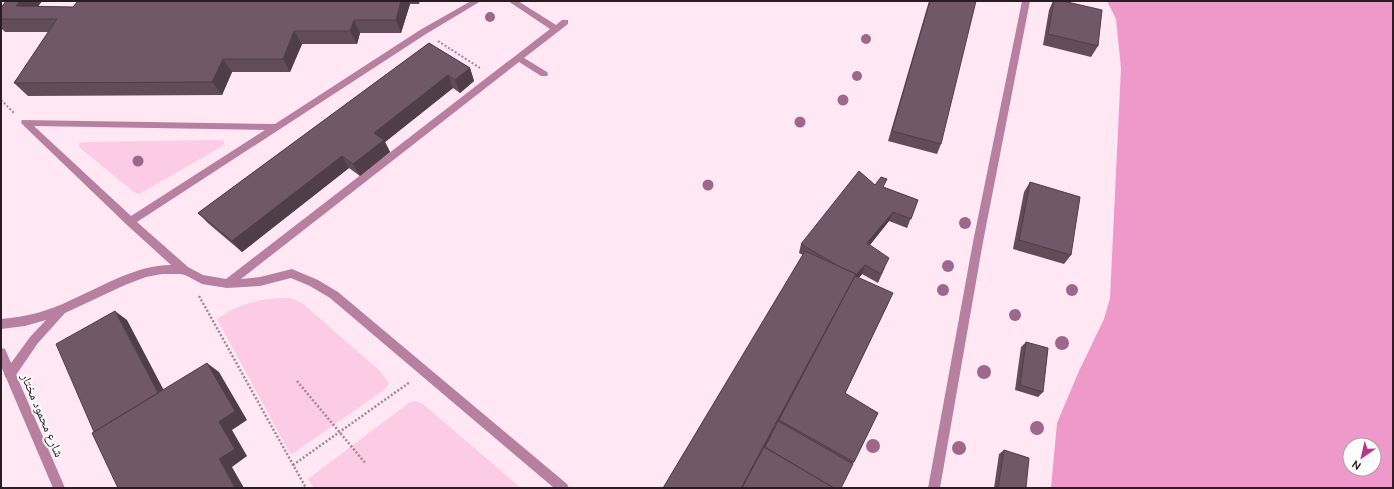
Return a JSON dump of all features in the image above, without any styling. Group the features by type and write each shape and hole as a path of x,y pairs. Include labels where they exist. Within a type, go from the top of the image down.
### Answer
{"street":[{"path":"130,222 423,32 477,1"},
{"path":"512,1 556,29"},
{"path":"934,488 978,242 1026,1"},
{"path":"227,284 565,22"},
{"path":"518,58 544,74"},
{"path":"275,127 25,122 130,222 185,271 204,280 227,284 259,282 292,273 314,283 334,295 563,488"},
{"path":"1,324 25,321 63,309 131,277 160,270 185,271"},
{"path":"10,374 34,340 63,309"},
{"name":"شارع محمود مختار","path":"1,353 59,488"}],"path":[{"path":"423,32 494,77"},
{"path":"185,271 306,488"},
{"path":"293,465 426,371"},
{"path":"297,381 366,464"}],"shaded area":[{"path":"1107,1 1393,1 1393,488 1051,488 1057,423 1079,371 1104,319 1110,298 1121,68 1116,19"},
{"path":"224,141 224,144 221,147 139,194 134,192 79,147 79,143 85,142"},
{"path":"289,298 302,303 380,371 389,383 384,390 292,454 289,452 217,319 234,309 251,302"},
{"path":"416,401 423,404 521,488 314,488 308,479 410,402"}],"building":[{"path":"6,1 20,1 16,6 73,7 78,1 401,1 396,20 354,20 350,31 294,31 283,59 223,59 212,82 14,83 57,19 1,19 1,8"},
{"path":"930,1 976,1 941,144 892,131"},
{"path":"1054,1 1063,1 1102,10 1098,46 1048,34"},
{"path":"429,43 470,68 455,80 448,75 374,133 384,140 353,164 342,156 232,241 198,213"},
{"path":"859,171 875,185 881,177 887,179 883,187 918,200 911,219 893,212 867,243 889,258 881,274 865,265 855,276 856,274 840,267 801,244"},
{"path":"1030,182 1080,197 1071,255 1019,240"},
{"path":"805,251 856,274 741,488 663,488"},
{"path":"855,276 893,293 845,393 878,413 854,462 779,420"},
{"path":"115,311 158,393 94,432 56,344"},
{"path":"1026,342 1048,348 1043,392 1020,385"},
{"path":"207,363 235,411 219,422 235,449 219,459 235,488 118,488 92,433"},
{"path":"778,421 853,464 841,488 834,488 765,447"},
{"path":"764,447 834,488 742,488"},
{"path":"1004,450 1029,458 1026,488 998,488"}]}
